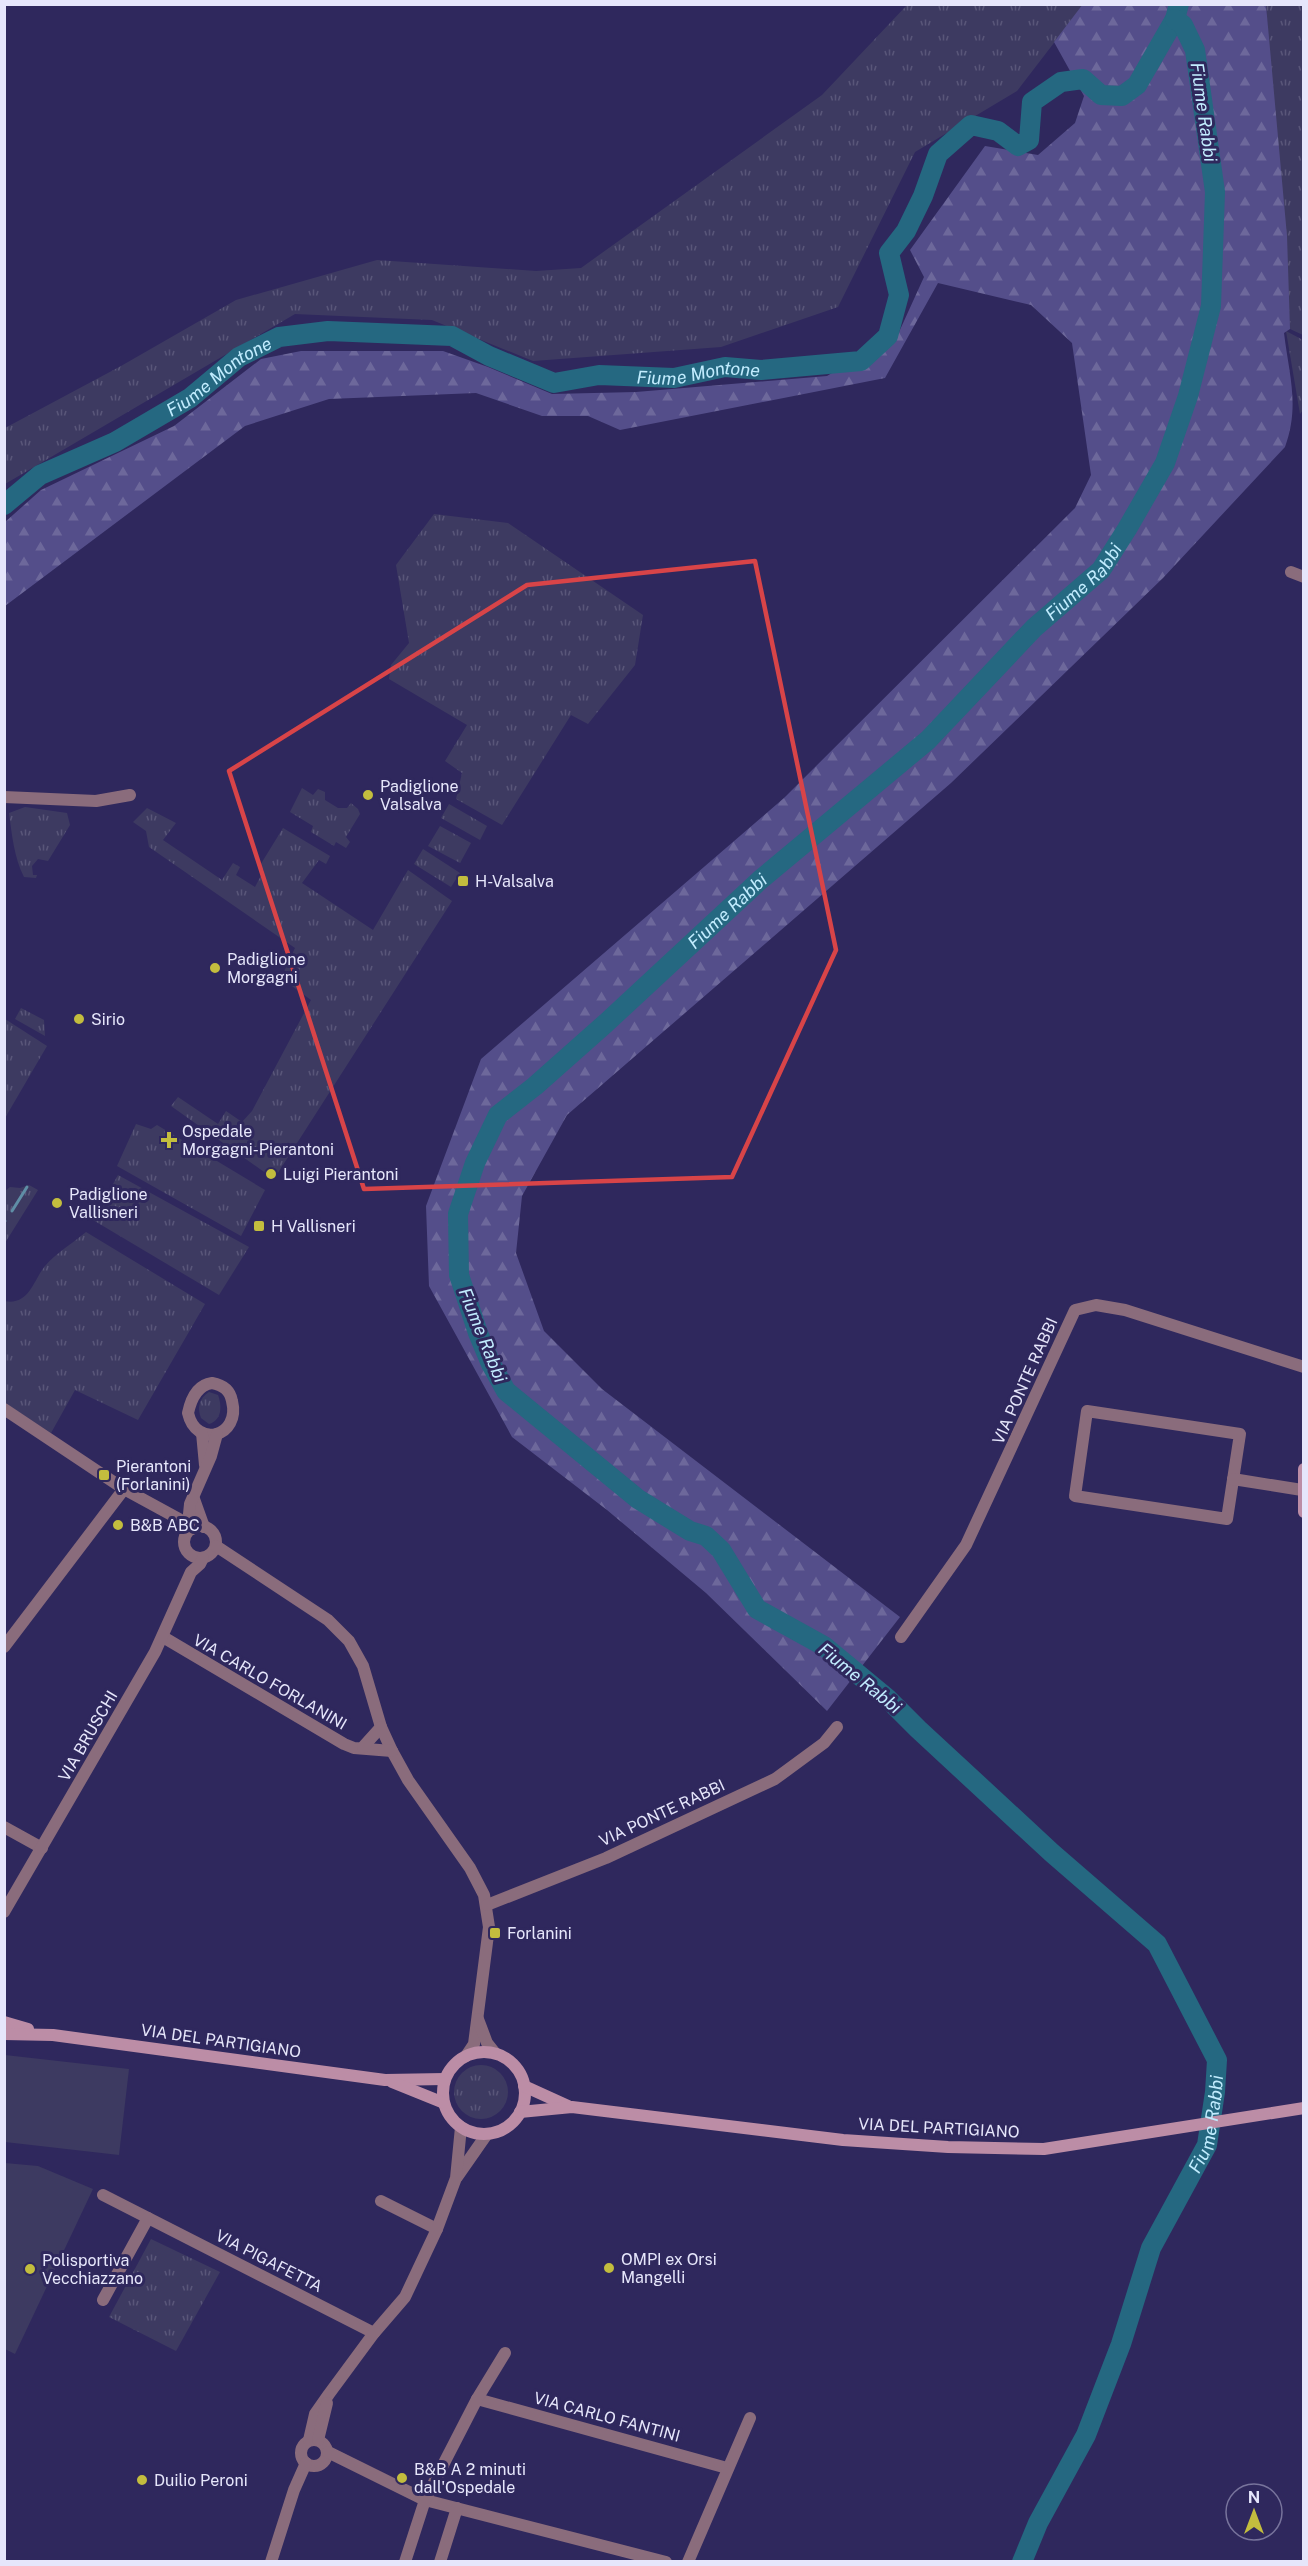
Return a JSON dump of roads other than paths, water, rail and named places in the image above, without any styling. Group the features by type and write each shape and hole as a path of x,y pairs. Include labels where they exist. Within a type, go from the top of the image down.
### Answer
{"main road":[{"path":"1304,1469 1302,1490 1304,1512"},
{"name":"VIA DEL PARTIGIANO","path":"4,2022 53,2035"},
{"name":"VIA DEL PARTIGIANO","path":"4,2034 53,2035 386,2080 445,2079"},
{"path":"475,2053 495,2053 514,2066 524,2086 524,2099 520,2112 507,2127 488,2134 473,2133 460,2127 453,2120 444,2103 445,2079 457,2062 465,2056 475,2053"},
{"name":"VIA DEL PARTIGIANO","path":"386,2080 444,2103"},
{"name":"VIA DEL PARTIGIANO","path":"524,2086 572,2108"},
{"name":"VIA DEL PARTIGIANO","path":"520,2112 572,2108 843,2140 948,2147 1044,2149 1304,2108"}],"street":[{"path":"1291,572 1304,577"},
{"path":"4,797 96,801 130,795"},
{"name":"VIA PONTE RABBI","path":"901,1637 966,1545 1075,1310 1096,1305 1125,1310 1304,1367"},
{"path":"202,1433 217,1434 228,1428 232,1422 233,1409 226,1388 212,1383 204,1384 197,1391 190,1406 190,1421 202,1433 206,1466"},
{"path":"4,1409 124,1489 172,1517 214,1534 216,1546 211,1554 203,1558 195,1557 186,1546 172,1517"},
{"path":"1087,1411 1240,1434 1233,1479 1227,1519 1075,1496 1087,1411"},
{"path":"191,1572 186,1546 196,1528 194,1499 217,1434"},
{"path":"1233,1479 1302,1490"},
{"path":"4,1647 124,1489"},
{"path":"216,1546 328,1620 339,1630 360,1658 381,1727 392,1751 408,1780 470,1868 487,1905 489,1927 474,2044 465,2056"},
{"path":"191,1572 203,1558"},
{"name":"VIA BRUSCHI","path":"4,1912 163,1637 191,1572"},
{"name":"VIA CARLO FORLANINI","path":"163,1637 344,1744 354,1748 392,1751"},
{"path":"363,1748 381,1727"},
{"name":"VIA PONTE RABBI","path":"487,1905 606,1858 776,1779 824,1743 837,1727"},
{"path":"4,1827 42,1848"},
{"path":"478,2018 487,2043 495,2053"},
{"path":"456,2178 460,2127"},
{"path":"314,2440 325,2444 328,2452 321,2464 313,2466 306,2463 301,2451 314,2440 329,2394 374,2333 405,2297 437,2229 456,2178 488,2134"},
{"name":"VIA PIGAFETTA","path":"103,2195 374,2333"},
{"path":"381,2201 437,2229"},
{"path":"103,2300 148,2218"},
{"path":"405,2562 425,2500 477,2399 505,2354"},
{"name":"VIA CARLO FANTINI","path":"477,2399 727,2468"},
{"path":"688,2562 750,2418"},
{"path":"328,2452 425,2500 666,2562"},
{"path":"271,2562 294,2490 306,2463"},
{"path":"440,2562 457,2508"}],"waterway":[{"name":"Fiume Montone","path":"4,505 40,475 115,442 190,398 239,357 279,337 328,331 452,336 489,356 554,383 599,375 674,378 725,367 761,370 861,361 888,336 899,295 889,253 906,231 923,196 938,154 971,125 998,131 1018,146 1029,140 1032,102 1061,82 1083,79 1101,95 1122,96 1137,85 1175,19 1179,4"},
{"name":"Fiume Rabbi","path":"1022,2562 1038,2523 1086,2435 1121,2344 1151,2248 1207,2145 1217,2060 1157,1944 1052,1853 888,1699 824,1646 757,1609 721,1550 706,1536 690,1531 638,1499 506,1391 478,1333 459,1275 458,1214 475,1163 498,1115 535,1086 606,1023 760,880 928,740 1034,628 1101,570 1127,529 1165,463 1188,396 1211,306 1215,192 1195,50 1183,25 1175,19"},
{"path":"12,1211 27,1187"}],"place":[{"name":"Padiglione Valsalva","path":"368,795"},
{"name":"H-Valsalva","path":"463,881"},
{"name":"Padiglione Morgagni","path":"215,968"},
{"name":"Sirio","path":"79,1019"},
{"name":"Ospedale Morgagni-Pierantoni","path":"169,1140"},
{"name":"Luigi Pierantoni","path":"271,1174"},
{"name":"Padiglione Vallisneri","path":"57,1203"},
{"name":"H Vallisneri","path":"259,1226"},
{"name":"Pierantoni (Forlanini)","path":"104,1475"},
{"name":"B&B ABC","path":"118,1525"},
{"name":"Forlanini","path":"495,1933"},
{"name":"OMPI ex Orsi Mangelli","path":"609,2268"},
{"name":"Polisportiva Vecchiazzano","path":"30,2269"},
{"name":"B&B A 2 minuti dall'Ospedale","path":"402,2478"},
{"name":"Duilio Peroni","path":"142,2480"}]}
